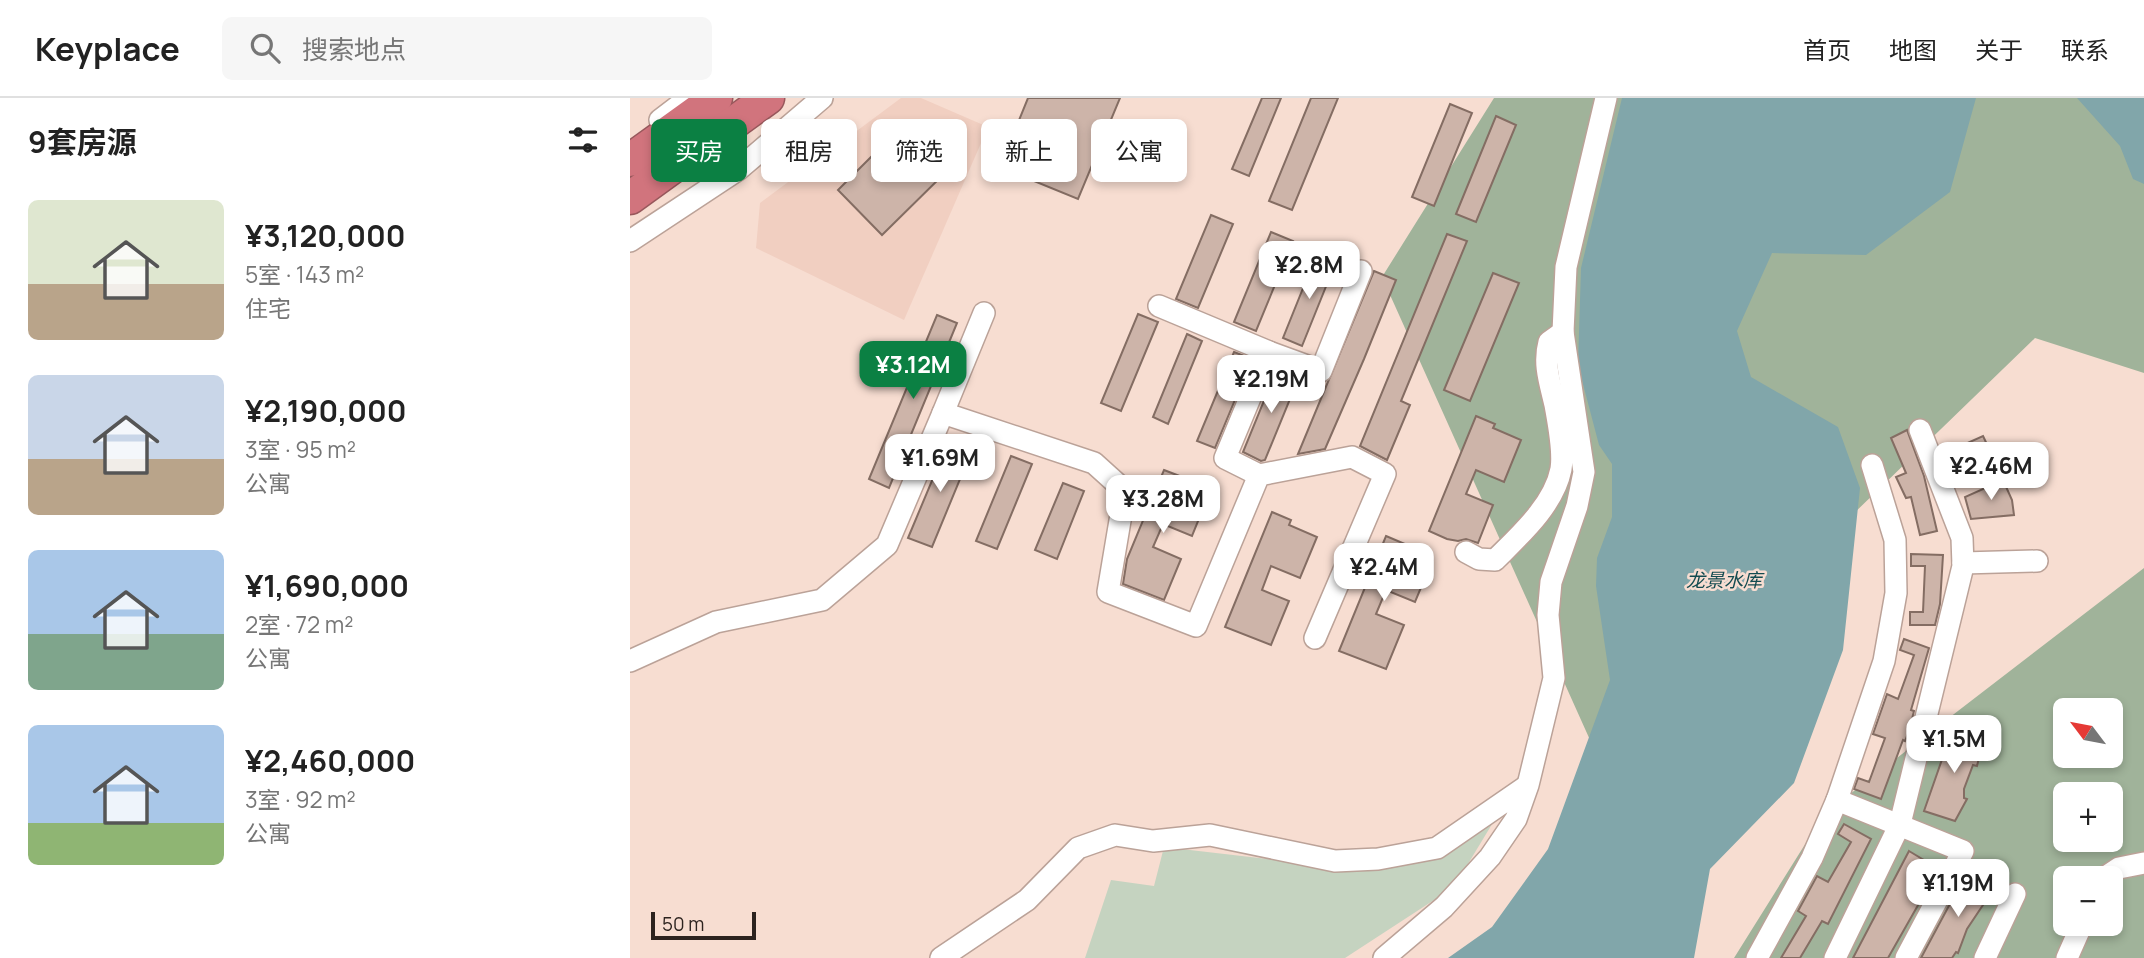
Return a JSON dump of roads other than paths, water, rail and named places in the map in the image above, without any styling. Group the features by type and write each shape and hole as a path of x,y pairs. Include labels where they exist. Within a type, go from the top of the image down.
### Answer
{"highway":[{"path":"630,160 716,98"},
{"path":"630,198 768,98"}],"street":[{"path":"630,141 689,98"},
{"path":"630,241 739,169 822,98"},
{"path":"1384,958 1444,907 1490,857 1516,819 1528,785 1554,678 1548,615 1551,582 1577,506 1584,472 1563,332 1566,267 1606,98"},
{"path":"1159,306 1321,371 1361,271"},
{"path":"630,661 716,622 822,600 887,545 984,313"},
{"path":"1466,552 1479,559 1495,560 1541,510 1553,488 1561,468 1556,412 1545,358 1549,342 1563,332"},
{"path":"1269,352 1225,458 1259,475 1352,457 1385,474 1315,638"},
{"path":"943,413 1094,463 1125,491 1108,592 1196,626 1259,475"},
{"path":"1835,958 1900,824 1963,563 1962,538 1920,430"},
{"path":"1758,958 1812,858 1837,800 1884,661 1896,593 1895,540 1872,466"},
{"path":"1963,563 2037,561"},
{"path":"941,958 1027,900 1078,848 1115,835 1153,841 1210,835 1335,861 1378,859 1437,848 1528,785"},
{"path":"1837,800 1963,851 1906,958"},
{"path":"2123,867 2144,863"},
{"path":"1985,958 2015,894"},
{"path":"2067,958 2077,936"}],"water":[{"name":"龙景水库","path":"1622,98 1976,98 1950,192 1866,255 1772,253 1737,331 1751,377 1838,427 1860,488 1843,650 1794,783 1710,869 1694,958 1448,958 1492,927 1548,849 1610,680 1596,586 1597,558 1612,517 1612,464 1599,445 1578,365 1581,268"},
{"path":"2077,98 2144,98 2144,184 2133,179 2120,146"}]}
